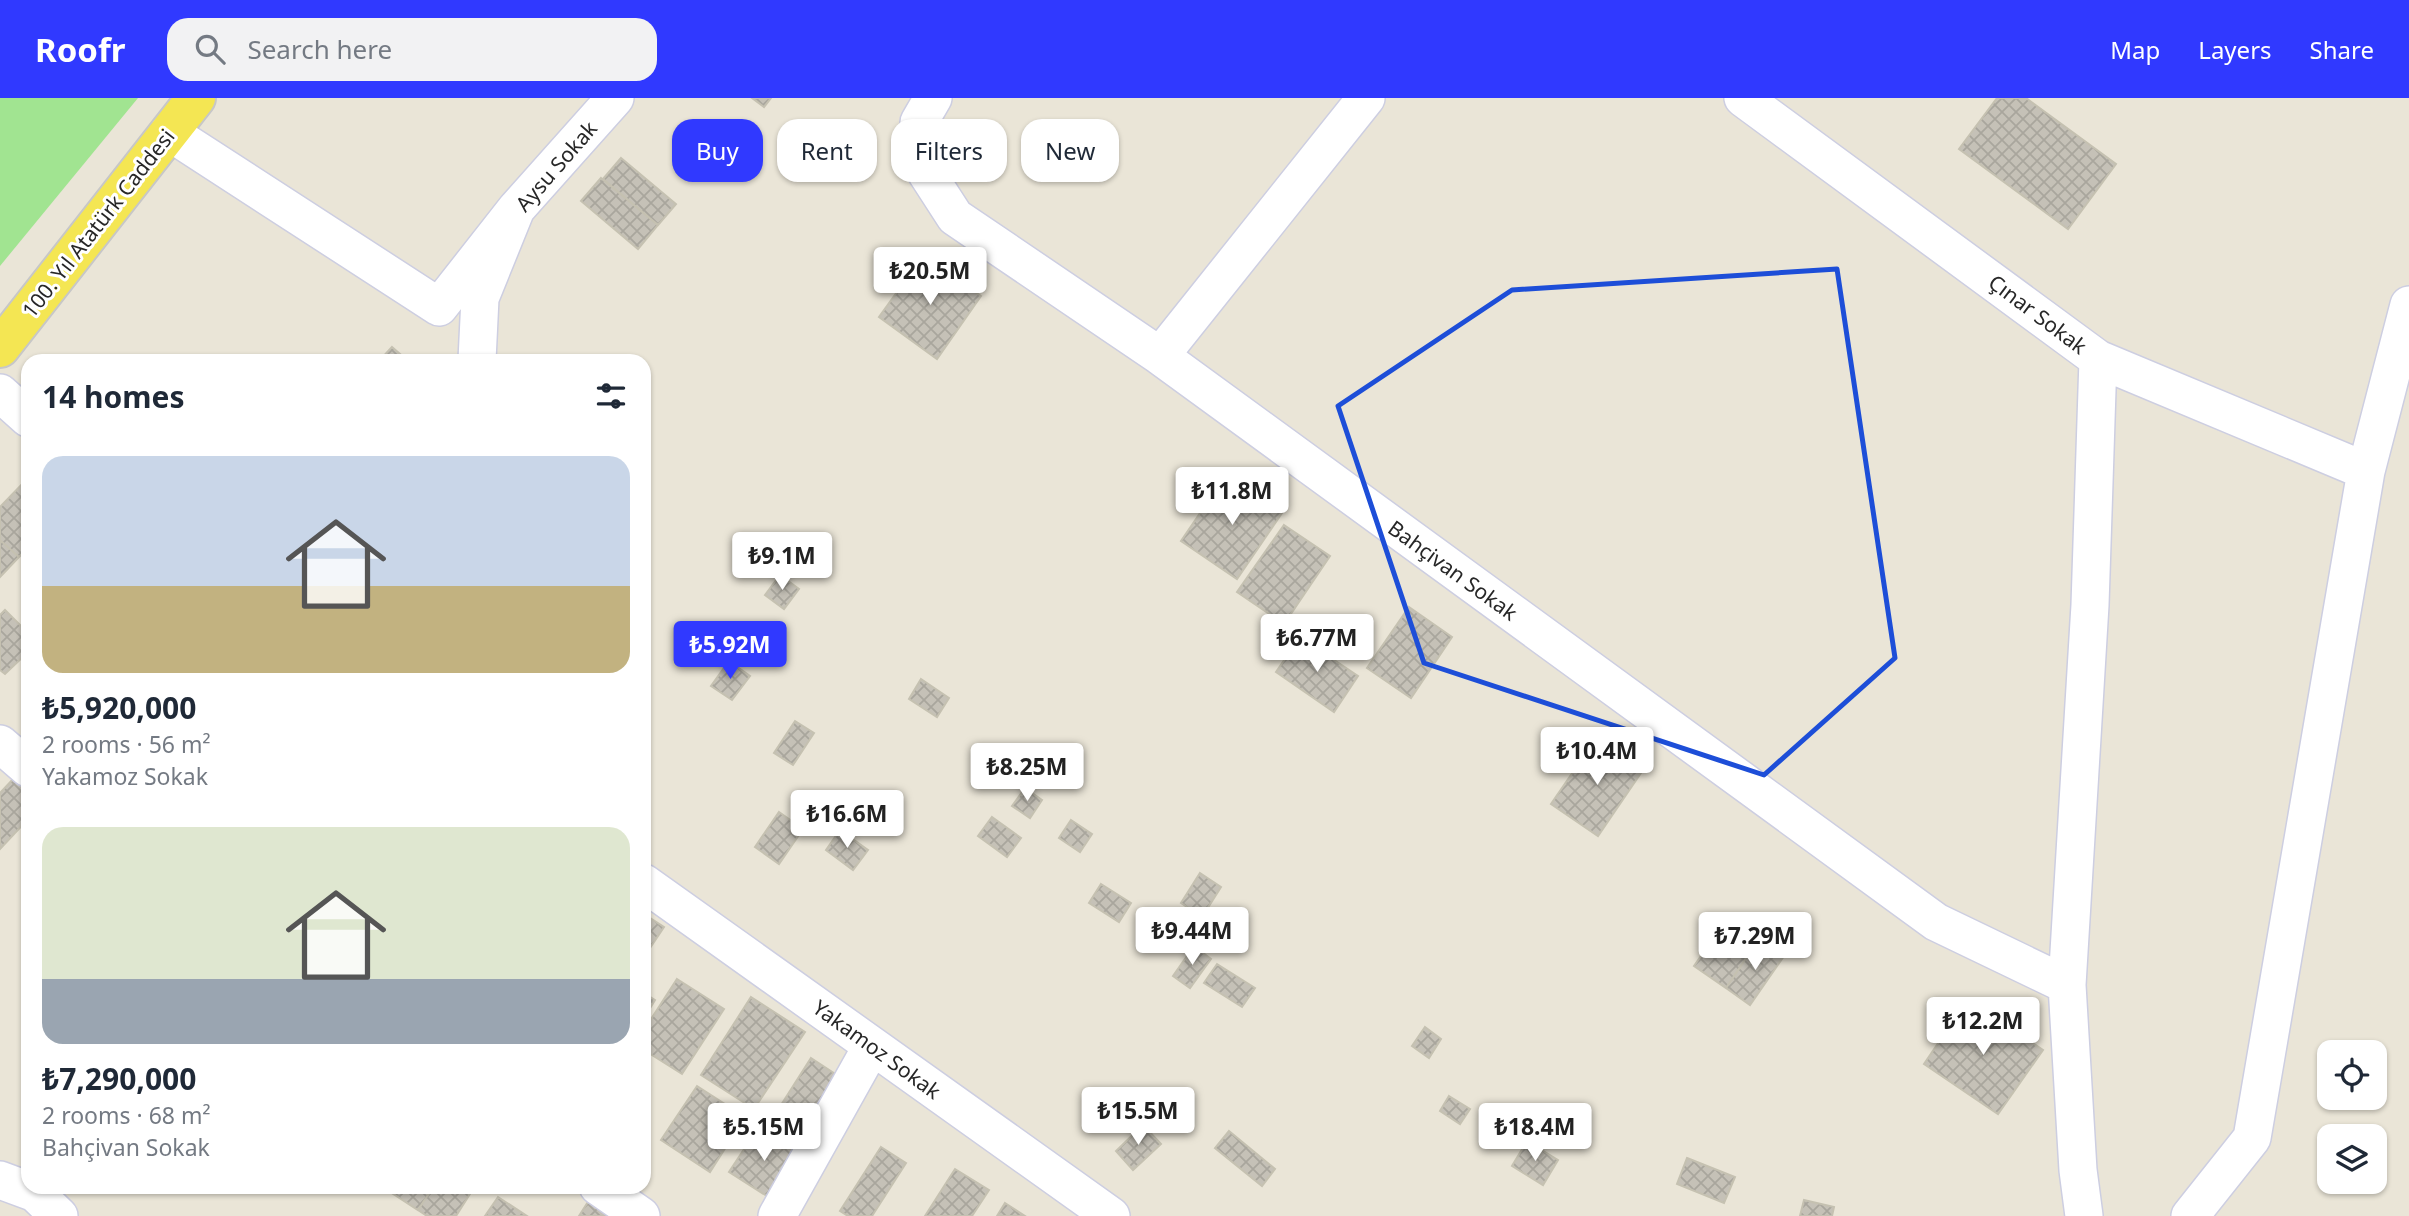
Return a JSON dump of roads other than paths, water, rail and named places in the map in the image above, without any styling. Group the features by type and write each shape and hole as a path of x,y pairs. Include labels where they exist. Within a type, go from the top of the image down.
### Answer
{"main road":[{"name":"100. Yıl Atatürk Caddesi","path":"0,348 195,98"}],"street":[{"name":"Aysu Sokak","path":"477,354 480,298 516,209 615,98"},
{"name":"Bahçivan Sokak","path":"933,98 919,122 922,166 955,217 1160,356 1936,922 2067,985"},
{"path":"1160,356 1366,98"},
{"name":"Çınar Sokak","path":"1743,98 2098,359 2366,471"},
{"path":"169,132 439,307 516,209"},
{"path":"2190,1216 2252,1138 2366,471 2409,305"},
{"path":"2084,1216 2078,1170 2067,985 2090,605 2098,359"},
{"path":"0,393 21,412"},
{"path":"0,744 21,762"},
{"name":"Yakamoz Sokak","path":"651,888 1111,1216"},
{"path":"777,1216 872,1046"},
{"path":"0,1180 21,1188"},
{"path":"36,1194 59,1216"},
{"path":"609,1194 641,1216"}]}
